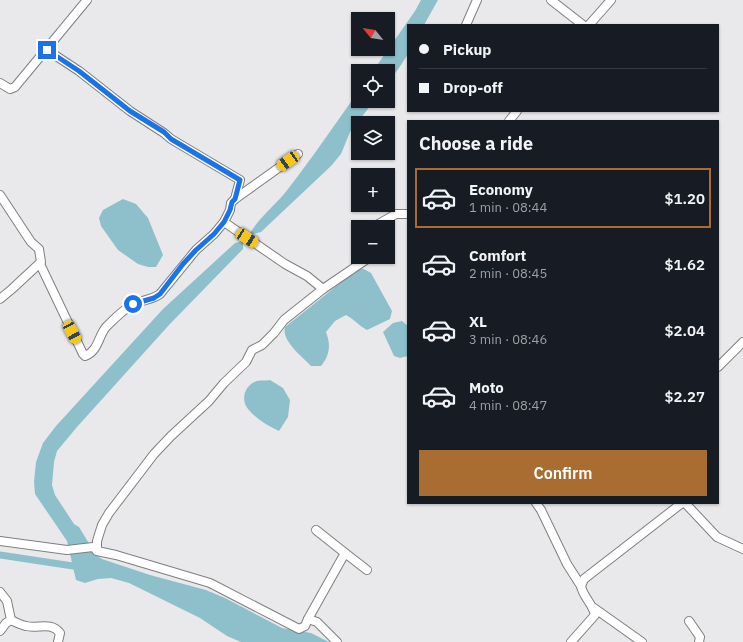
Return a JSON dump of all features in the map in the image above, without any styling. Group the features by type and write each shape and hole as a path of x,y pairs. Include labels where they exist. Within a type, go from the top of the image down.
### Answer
{"street":[{"path":"0,83 10,89 15,87 88,0"},
{"path":"466,24 477,0"},
{"path":"551,0 581,24"},
{"path":"590,24 611,0"},
{"path":"47,50 79,71 130,111 164,132 171,139 240,180 235,199"},
{"path":"510,120 516,112"},
{"path":"0,195 39,250 41,258 40,264 83,354 86,356 94,350 105,327 133,304 154,298 160,294 183,264 214,234 224,222 232,202 235,199 298,154"},
{"path":"385,220 396,214 407,214"},
{"path":"224,222 285,264 307,276 323,289"},
{"path":"0,299 40,264"},
{"path":"95,549 102,525 109,513 154,454 209,401 224,383 246,362 252,350 262,345 274,334 284,320 323,289 360,264"},
{"path":"719,367 743,342"},
{"path":"537,504 567,564 582,591 594,608 642,642"},
{"path":"580,586 584,579 681,504"},
{"path":"686,504 717,537 743,549"},
{"path":"316,530 367,570"},
{"path":"0,541 67,550 95,549 116,555 210,584 299,629 304,626 345,552"},
{"path":"0,592 7,601 11,620"},
{"path":"571,642 595,615 594,608"},
{"path":"308,619 317,622 337,642"},
{"path":"0,631 6,623 11,620"},
{"path":"11,620 24,626 53,627 60,634 58,642"},
{"path":"689,621 700,637 699,642"}],"water":[{"path":"421,0 438,0 425,24 407,24 407,56 395,73 395,64 378,64 384,56 395,56 395,40"},
{"path":"351,102 351,108 369,108 362,116 351,116 351,131 341,154 331,166 261,232 249,235 258,222 283,195"},
{"path":"123,199 136,204 148,218 163,255 156,267 148,267 138,264 118,250 101,226 99,218 103,210"},
{"path":"243,241 243,249 169,325 57,451 54,462 52,485 55,495 74,524 79,527 96,555 102,559 150,575 206,590 225,598 282,628 311,633 329,642 241,642 227,636 200,618 129,583 111,578 98,579 85,583 76,580 67,541 35,494 34,482 36,462 43,443 56,426 163,309 235,243"},
{"path":"359,268 371,273 392,311 390,319 367,330 346,315 335,321 326,332 329,341 329,350 326,358 321,366 311,366 289,343 286,338 285,327"},
{"path":"402,321 407,325 407,356 400,358 394,356 383,332 393,323"},
{"path":"270,380 283,388 290,400 288,417 279,431 258,419 248,409 244,401 245,393 249,386 257,381"}],"waterway":[{"path":"0,555 73,566 82,565"}],"route":[{"path":"47,50 79,71 130,111 164,132 171,139 240,180 235,199 232,202 230,210 224,222 214,234 183,264 160,294 154,298 133,304"}]}
